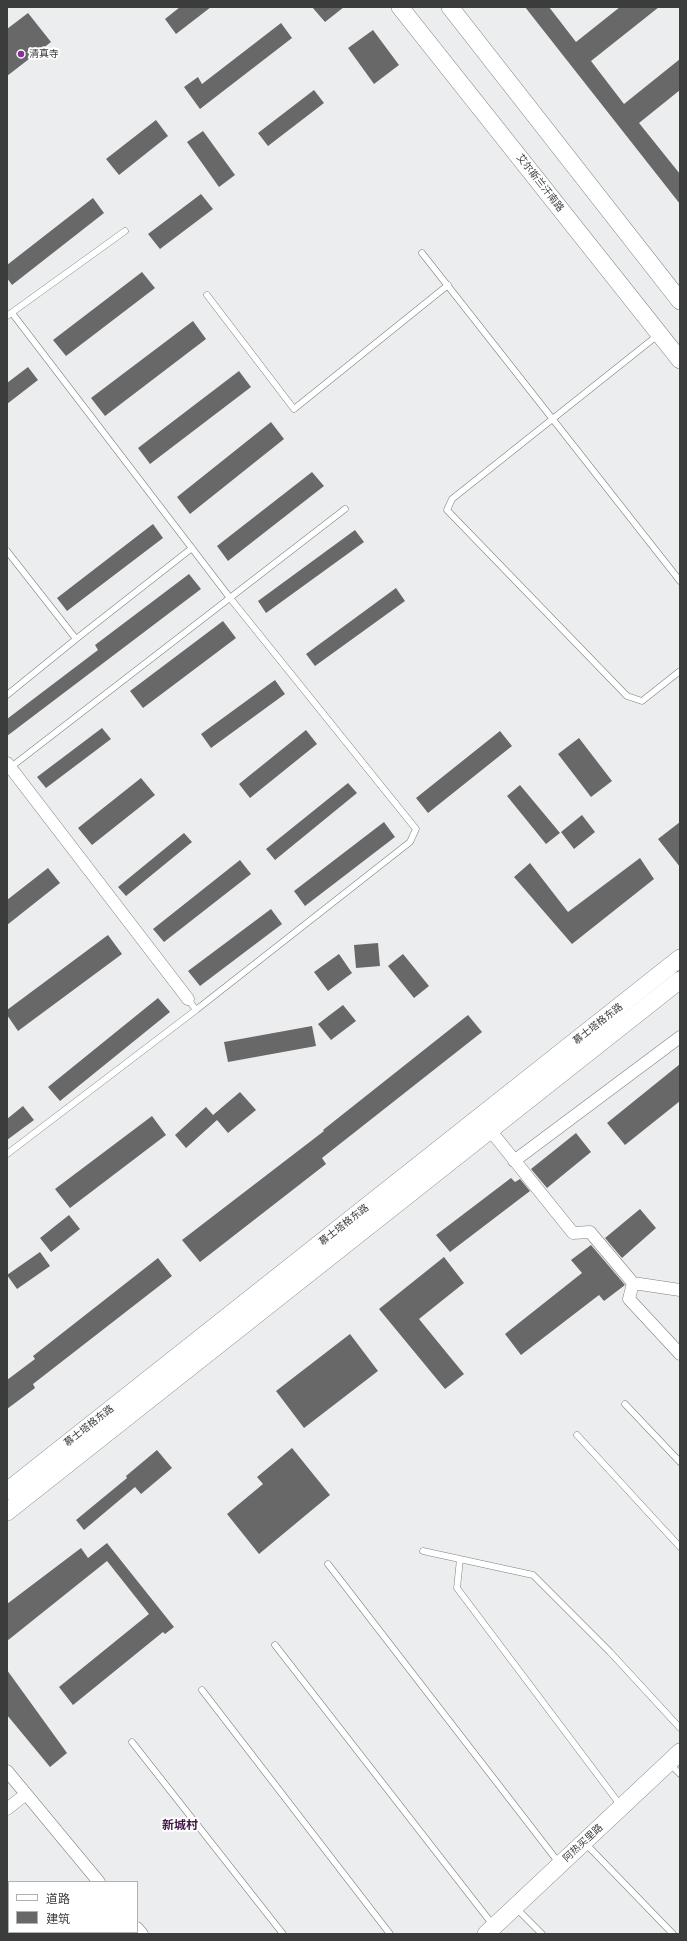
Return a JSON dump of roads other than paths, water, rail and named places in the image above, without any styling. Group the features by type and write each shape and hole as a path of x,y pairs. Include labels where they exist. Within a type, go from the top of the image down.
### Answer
{"main road":[{"name":"艾尔斯兰汗南路","path":"400,7 680,360"},
{"path":"450,7 680,300"},
{"name":"慕士塔格东路","path":"7,1491 680,958"},
{"name":"慕士塔格东路","path":"7,1512 680,980"},
{"name":"阿热买里路","path":"490,1930 622,1807 676,1763"}],"street":[{"path":"9,765 188,999"},
{"path":"514,1160 680,1037"},
{"path":"490,1130 573,1233 590,1232 633,1283 680,1290"},
{"path":"633,1283 629,1299 680,1354"},
{"path":"7,1772 98,1881"},
{"path":"7,1809 26,1794"}],"lane":[{"path":"7,1154 196,1010 410,842 416,829 230,598 9,315 125,231"},
{"path":"422,253 680,581"},
{"path":"207,295 294,409 448,285"},
{"path":"659,334 452,499 448,510 627,696 642,701 680,671"},
{"path":"9,765 345,509"},
{"path":"7,695 192,548"},
{"path":"7,551 76,639"},
{"path":"188,999 196,1010"},
{"path":"625,1404 680,1462"},
{"path":"577,1435 680,1547"},
{"path":"423,1551 533,1575 610,1652 680,1728"},
{"path":"460,1559 457,1588 622,1807"},
{"path":"328,1564 560,1865"},
{"path":"275,1645 490,1930"},
{"path":"202,1690 390,1934"},
{"path":"132,1742 283,1934"},
{"path":"584,1842 673,1934"},
{"path":"515,1907 542,1934"}],"place":[{"name":"清真寺","path":"21,54"}],"district":[{"name":"新城村","path":"180,1826"}]}
